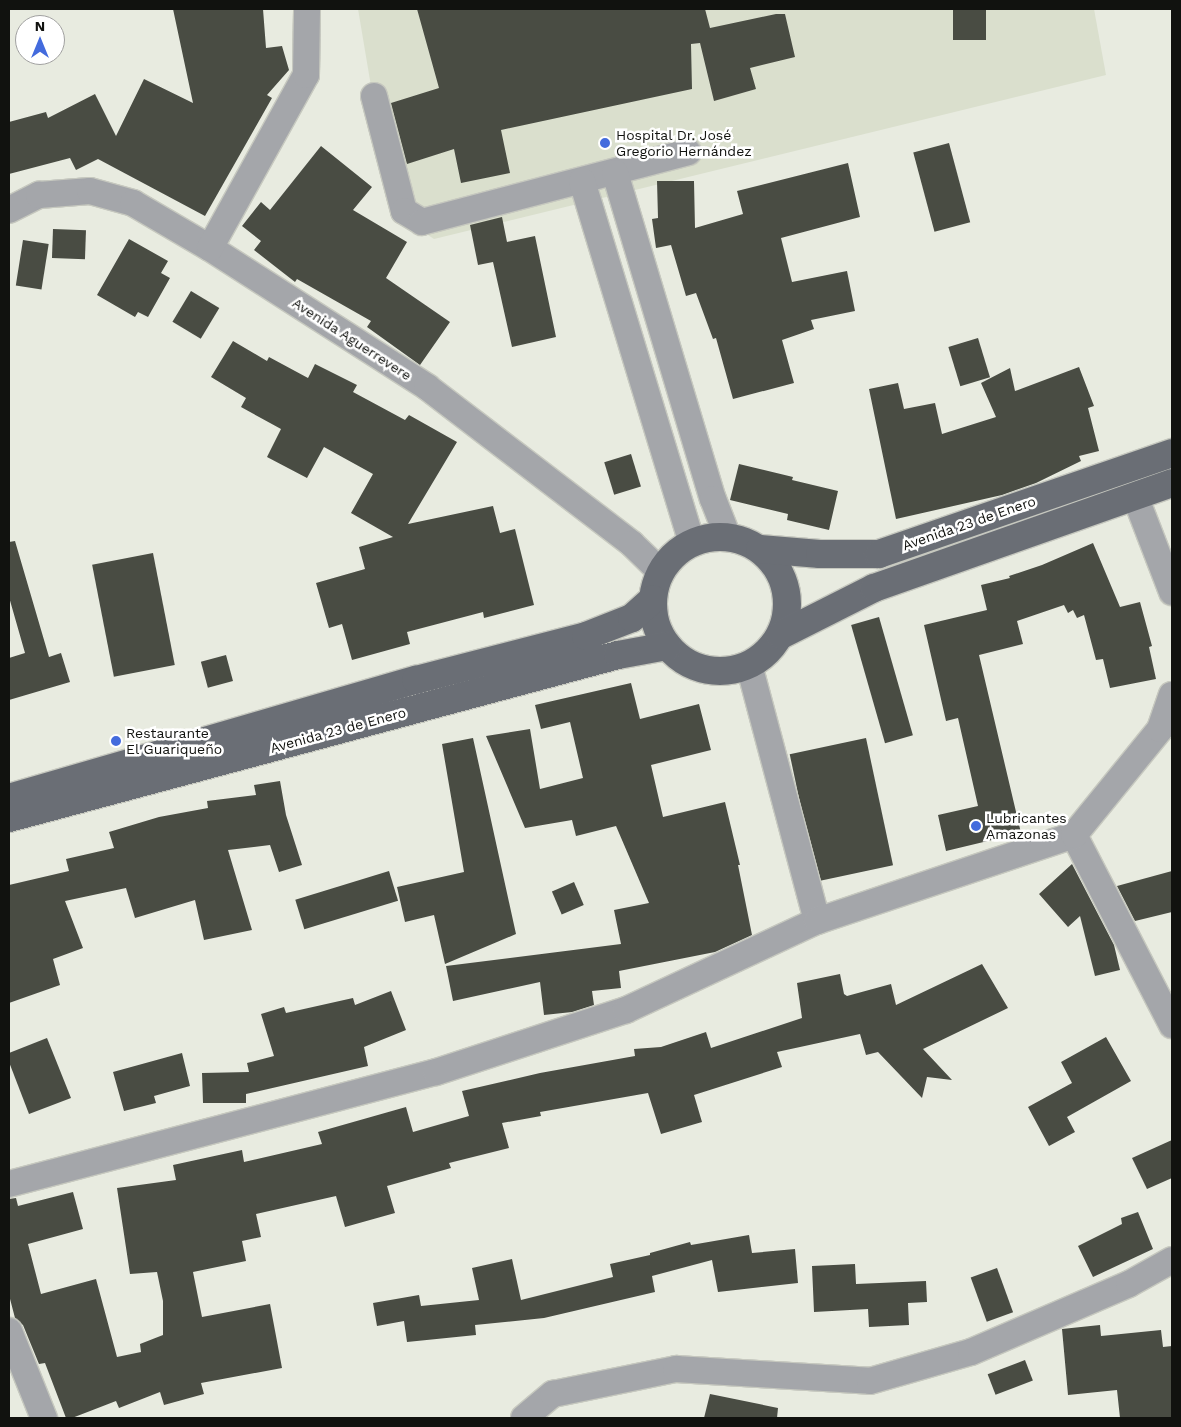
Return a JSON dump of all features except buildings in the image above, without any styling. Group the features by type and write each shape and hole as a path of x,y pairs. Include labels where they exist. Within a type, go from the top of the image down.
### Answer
{"main road":[{"name":"Avenida 23 de Enero","path":"760,549 820,554 879,554 1172,453"},
{"name":"Avenida 23 de Enero","path":"781,635 874,588 1172,483"},
{"name":"Avenida 23 de Enero","path":"728,537 745,541 760,549 774,562 784,579 788,598 787,617 781,635 768,653 749,665 728,671 705,670 684,661 668,646 658,632 652,599 661,572 669,560 692,542 728,537"},
{"name":"Avenida 23 de Enero","path":"9,798 416,680 586,636 632,618 652,599"},
{"name":"Avenida 23 de Enero","path":"9,818 618,655 668,646"}],"street":[{"path":"210,248 306,75 307,9"},
{"path":"374,96 404,210 422,222 615,173 688,152"},
{"path":"615,173 710,490 728,537"},
{"path":"582,181 692,542"},
{"name":"Avenida Aguerrevere","path":"9,210 39,195 90,191 134,203 210,248 427,387 632,544 661,572"},
{"path":"1134,496 1172,592"},
{"path":"749,665 817,921"},
{"path":"9,1184 436,1072 626,1010 817,921 1074,835 1160,729 1172,695"},
{"path":"1074,835 1172,1025"},
{"path":"524,1418 552,1394 676,1369 870,1380 971,1352 1129,1284 1172,1260"},
{"path":"9,1331 44,1418"}],"shaded area":[{"name":"Hospital Dr. José Gregorio Hernández","path":"358,9 1094,9 1106,75 434,239 392,211"}],"place":[{"name":"Hospital Dr. José Gregorio Hernández","path":"605,143"},
{"name":"Restaurante El Guariqueño","path":"116,741"},
{"name":"Lubricantes Amazonas","path":"976,826"}]}
